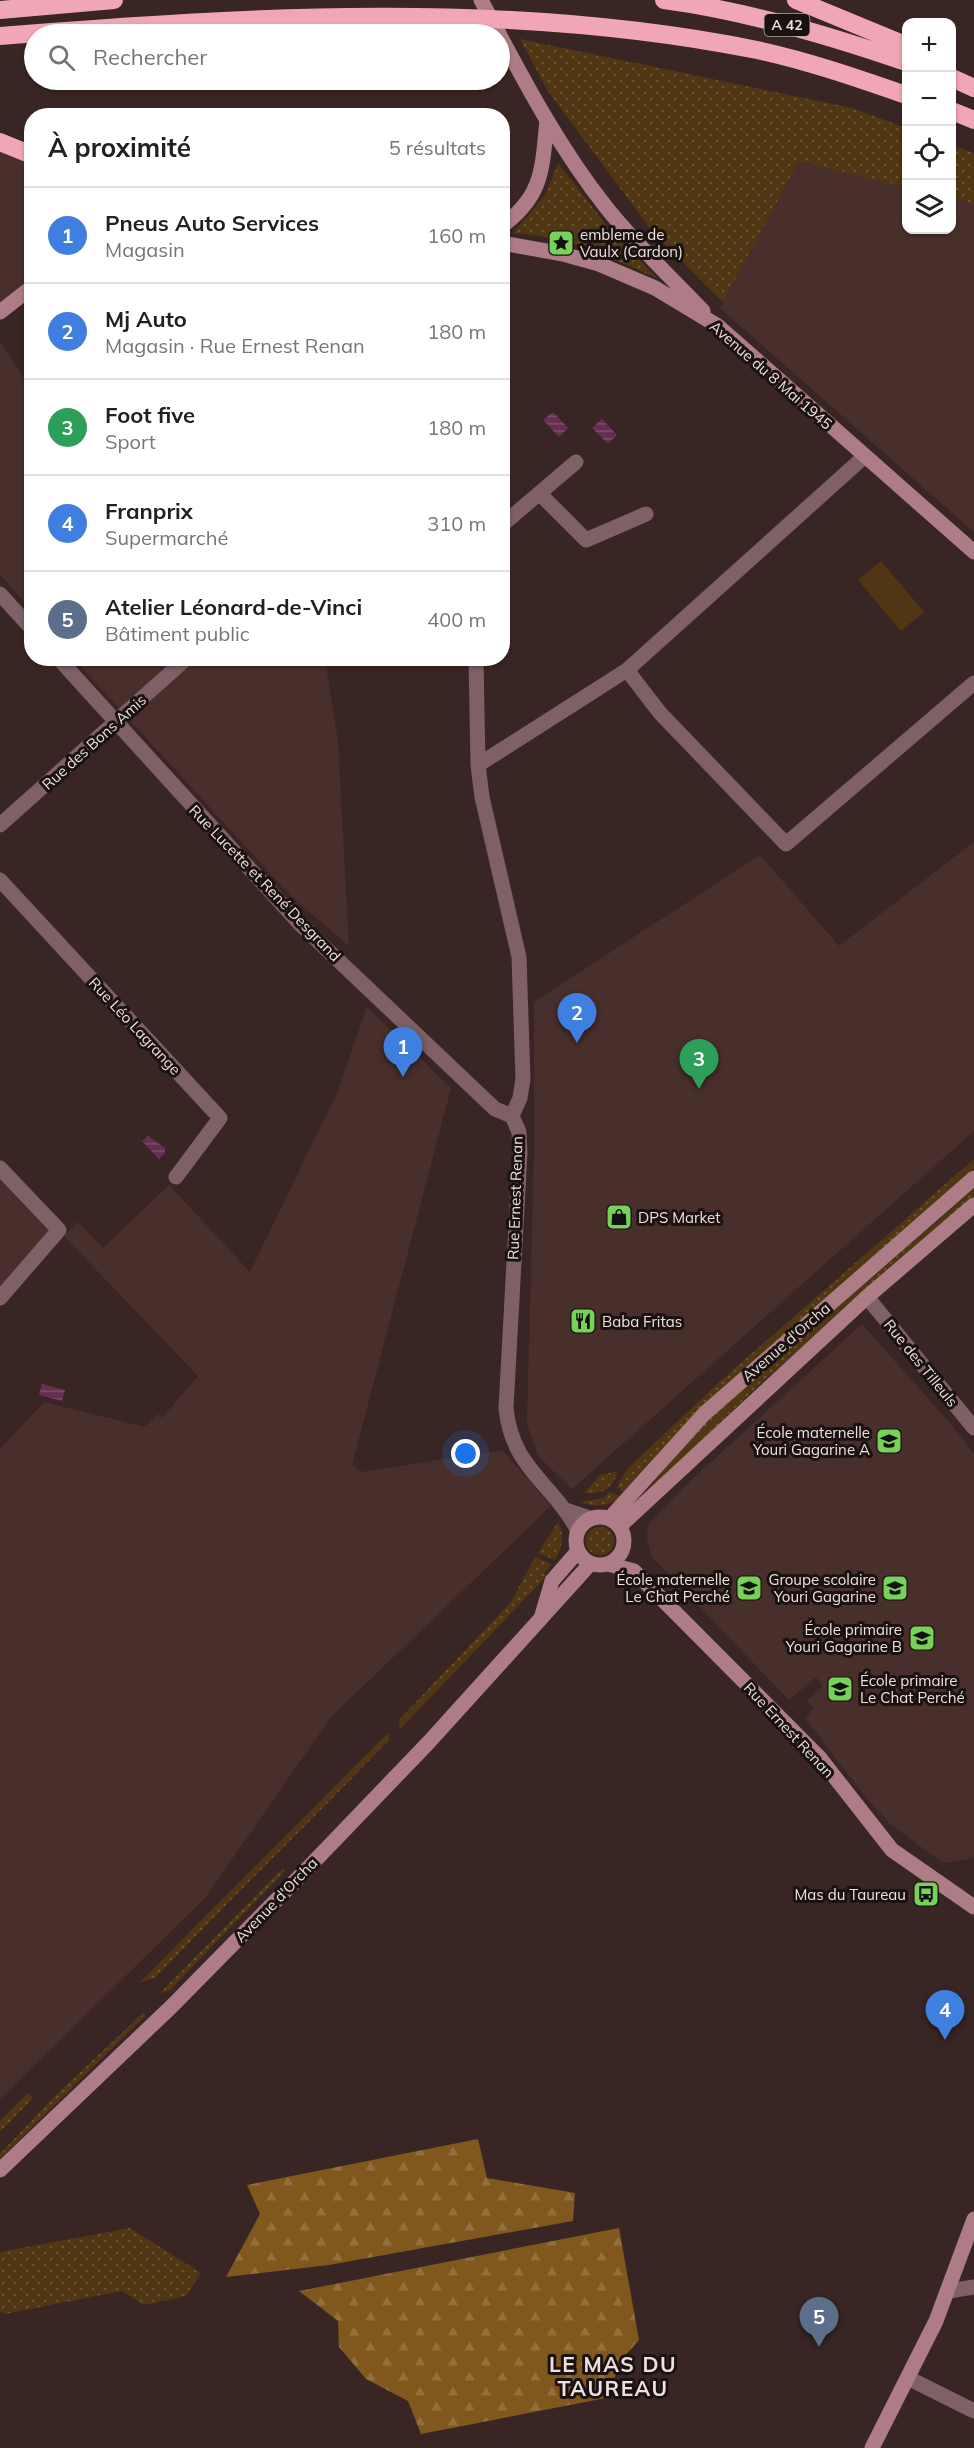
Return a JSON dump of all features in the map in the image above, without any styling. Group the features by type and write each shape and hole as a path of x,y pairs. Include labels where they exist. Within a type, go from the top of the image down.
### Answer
{"highway":[{"path":"0,10 114,0"},
{"name":"A 42","path":"664,0 770,21 842,40 902,61"},
{"path":"796,0 902,46"},
{"name":"A 42","path":"171,24 271,17 436,13 521,17 611,26 755,49 831,69 902,94"},
{"name":"A 42","path":"0,36 24,34"},
{"path":"956,80 974,88"},
{"path":"956,113 974,120"},
{"path":"0,142 24,152"}],"main road":[{"path":"481,0 494,24"},
{"path":"510,55 547,120 607,209 718,326"},
{"path":"510,220 523,211 535,191 542,166 547,120"},
{"name":"Avenue du 8 Mai 1945","path":"510,244 563,254 599,264 655,288 718,326 974,552"},
{"path":"0,312 24,293"},
{"name":"Avenue d'Orcha","path":"615,1522 704,1414 974,1178"},
{"name":"Avenue d'Orcha","path":"615,1522 974,1204"},
{"path":"608,1564 615,1560 624,1548 624,1537 615,1522 590,1518 578,1531 578,1551 591,1563 608,1564 634,1571"},
{"name":"Rue Ernest Renan","path":"624,1548 634,1571 819,1757 892,1850 974,1907"},
{"name":"Avenue d'Orcha","path":"540,1619 552,1581 578,1551"},
{"name":"Avenue d'Orcha","path":"0,2170 171,2007 429,1742 591,1563"},
{"path":"872,2448 949,2291 974,2219"}],"street":[{"path":"478,765 627,670 865,456"},
{"path":"510,518 576,462"},
{"path":"540,494 586,540 646,514"},
{"path":"0,594 24,620"},
{"name":"Rue Lucette et René Desgrand","path":"65,666 300,924 495,1109 512,1116"},
{"name":"Rue des Bons Amis","path":"0,825 178,666"},
{"name":"Rue Ernest Renan","path":"476,666 478,765 482,797 519,957 523,1079 520,1098 512,1116 519,1132 520,1153 507,1396 508,1429 525,1465 566,1510 578,1531"},
{"path":"627,670 660,713 786,844 974,683"},
{"name":"Rue Léo Lagrange","path":"0,880 220,1118 176,1177"},
{"path":"0,1168 59,1230 0,1298"},
{"name":"Rue des Tilleuls","path":"867,1297 974,1428"},
{"name":"Rue Ernest Renan","path":"566,1510 590,1518"},
{"path":"949,2291 974,2287"},
{"path":"908,2378 974,2411"}],"shaded area":[{"path":"520,39 852,108 902,127 902,186 799,161 723,302 651,230 548,91"},
{"path":"956,146 974,153 974,204 956,199"},
{"path":"0,148 24,158 24,293 0,312"},
{"path":"799,160 902,186 902,234 956,234 956,199 974,204 974,532 720,308"},
{"path":"558,163 607,226 657,278 569,243 513,233 546,194"},
{"path":"0,341 24,379 24,602 0,574"},
{"path":"553,412 568,428 559,437 543,420"},
{"path":"602,419 617,435 608,444 592,428"},
{"path":"881,561 924,612 901,631 858,580"},
{"path":"80,666 326,666 338,742 349,946 291,896"},
{"path":"974,842 974,1131 572,1489 538,1456 527,1424 534,1153 534,1002 760,855 839,946"},
{"path":"367,1007 451,1088 352,1465 362,1472 502,1450 551,1506 331,1717 205,1898 0,2099 0,1449 44,1402 145,1427 158,1414 162,1418 198,1376 64,1236 78,1222 103,1248 169,1185 250,1272 337,1093"},
{"path":"148,1136 165,1148 165,1153 159,1159 142,1141"},
{"path":"974,1159 974,1168 723,1388 624,1493 617,1487 627,1469 717,1384"},
{"path":"0,1169 58,1231 0,1297"},
{"path":"974,1189 974,1196 759,1385 638,1502 691,1436 727,1401"},
{"name":"Groupe scolaire Youri Gagarine","path":"862,1324 955,1429 974,1454 974,1858 943,1863 889,1823 864,1795 806,1719 813,1708 807,1701 823,1686 816,1677 789,1700 651,1556 647,1538 648,1525 686,1485"},
{"path":"42,1384 65,1390 62,1401 39,1395"},
{"path":"618,1471 610,1487 596,1493 584,1493 600,1475"},
{"path":"610,1492 622,1497 601,1505 580,1502 603,1498"},
{"path":"558,1522 562,1541 555,1560 538,1553"},
{"path":"600,1527 610,1531 614,1541 610,1551 600,1555 590,1551 586,1541 590,1531"},
{"path":"535,1557 552,1564 544,1573 546,1577 400,1729 399,1720 511,1602"},
{"path":"389,1732 389,1740 156,1977 139,1983"},
{"path":"283,1868 285,1871 170,1990 159,1994"},
{"path":"144,2012 145,2016 0,2159 0,2154 54,2097"},
{"path":"28,2093 33,2098 0,2132 0,2121"},
{"path":"130,2228 201,2273 186,2296 144,2305 122,2291 5,2314 0,2312 0,2252"}],"green space":[{"path":"478,2139 487,2178 575,2193 573,2221 329,2265 226,2277 260,2214 247,2185"},
{"path":"619,2228 639,2340 623,2358 606,2398 421,2434 408,2401 366,2379 339,2347 338,2321 299,2291"}],"place":[{"name":"embleme de Vaulx (Cardon)","path":"561,243"},
{"name":"Mj Auto","path":"577,1043"},
{"name":"Pneus Auto Services","path":"403,1077"},
{"name":"Foot five","path":"699,1089"},
{"name":"DPS Market","path":"619,1217"},
{"name":"Baba Fritas","path":"583,1321"},
{"name":"École maternelle Youri Gagarine A","path":"889,1441"},
{"name":"École maternelle Le Chat Perché","path":"749,1588"},
{"name":"Groupe scolaire Youri Gagarine","path":"895,1588"},
{"name":"École primaire Youri Gagarine B","path":"922,1638"},
{"name":"École primaire Le Chat Perché","path":"840,1689"},
{"name":"Mas du Taureau","path":"926,1894"},
{"name":"Franprix","path":"945,2040"},
{"name":"Atelier Léonard-de-Vinci","path":"819,2347"}],"district":[{"name":"LE MAS DU TAUREAU","path":"613,2376"}]}
